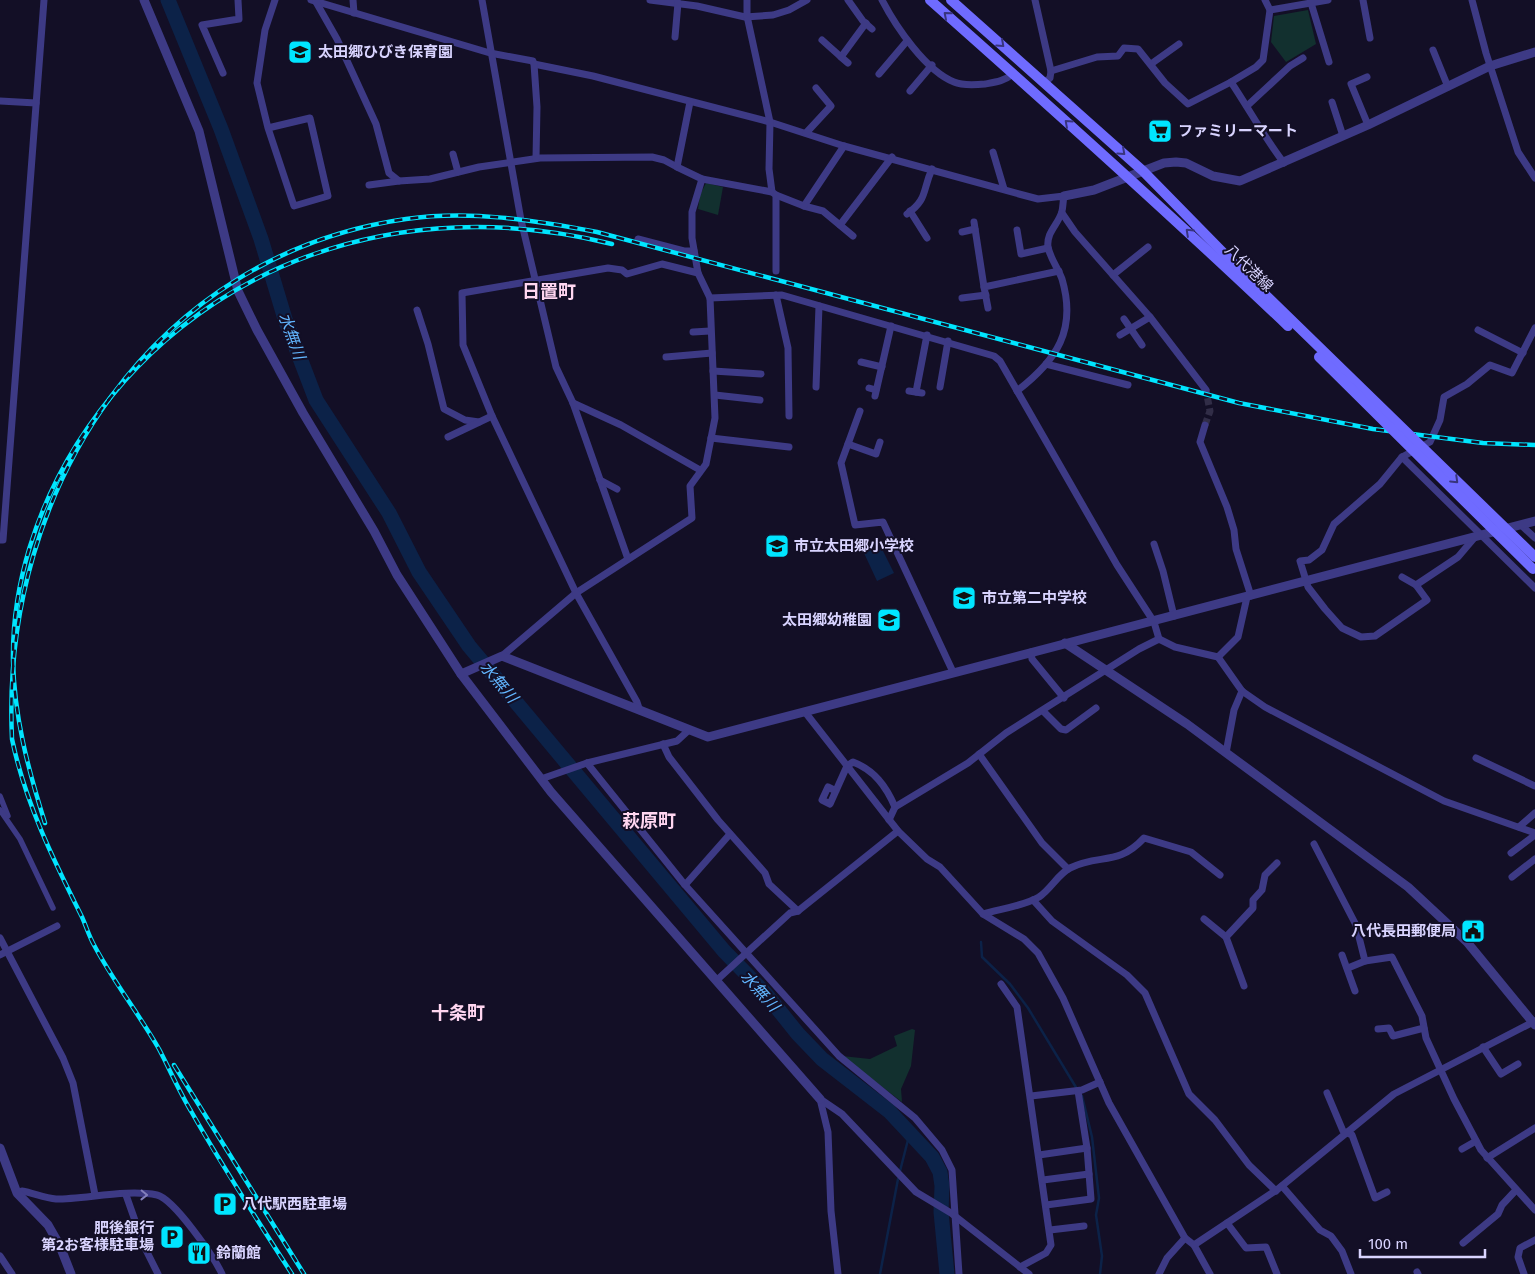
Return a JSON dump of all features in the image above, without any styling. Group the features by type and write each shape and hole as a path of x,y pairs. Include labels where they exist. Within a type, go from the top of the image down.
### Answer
{"main road":[{"name":"八代港線","path":"930,0 1125,177 1170,214 1288,326 1534,570"},
{"name":"八代港線","path":"951,0 1143,171 1244,275 1535,557"}],"street":[{"path":"0,540 2,540 44,0"},
{"path":"144,0 199,130 231,266 249,313 303,413 374,531 397,575 461,674 541,779 588,836 820,1099 842,1114 890,1167 916,1192 954,1215 1029,1274"},
{"path":"223,73 201,22 238,19 238,0"},
{"path":"268,128 310,118 328,196 294,206 268,128 257,84 264,30 275,0"},
{"path":"353,0 354,13"},
{"path":"482,0 510,162 534,281 556,367 573,403 628,559"},
{"path":"650,0 678,3 747,16 773,15 807,0"},
{"path":"747,0 747,16 770,122 769,169 774,194 776,271"},
{"path":"848,0 872,29"},
{"path":"882,0 907,41 953,82 962,84 1004,80 1013,74"},
{"path":"1035,0 1052,71 1050,78 1044,83"},
{"path":"1052,71 1097,57 1118,56 1124,48 1138,49 1165,83 1188,104 1231,82 1264,60 1270,10 1265,0"},
{"path":"1270,10 1328,0"},
{"path":"1363,0 1370,38"},
{"path":"1472,0 1490,66 1518,152 1535,178"},
{"path":"314,1 490,53 533,61 534,64 593,76 770,122 844,146 1038,198 1064,196 1094,190 1164,163 1186,163 1214,176 1230,181 1240,181 1368,125 1490,66 1535,52"},
{"path":"314,1 337,39 376,124 389,173 398,181"},
{"path":"675,37 678,3"},
{"path":"1311,3 1329,62"},
{"path":"840,56 866,23"},
{"path":"822,40 848,63"},
{"path":"879,74 907,41"},
{"path":"1151,64 1179,44"},
{"path":"1433,50 1448,87"},
{"path":"1247,106 1290,66 1303,58"},
{"path":"534,64 537,107 536,158"},
{"path":"910,91 932,65"},
{"path":"1367,77 1351,84 1368,125"},
{"path":"1231,82 1261,132 1284,163"},
{"path":"806,133 830,106 816,88"},
{"path":"0,100 36,103"},
{"path":"677,167 690,102"},
{"path":"1332,102 1343,136"},
{"path":"804,206 844,146"},
{"path":"993,152 1004,189"},
{"path":"453,154 458,172"},
{"path":"369,186 398,181 417,182 458,172 536,158 652,157 702,178 774,194 804,206 823,211 854,236"},
{"path":"840,225 892,158"},
{"path":"927,238 908,213 919,205 924,196 924,186 932,169"},
{"path":"461,674 472,667 502,656 576,593 692,518 690,486 706,464 715,418 710,298 698,273 694,251 692,212 702,178"},
{"path":"1017,391 1046,364 1064,336 1067,319 1059,271 1048,248 1052,230 1062,213 1064,196"},
{"path":"1062,213 1074,232 1150,317 1206,390"},
{"path":"962,232 974,226 988,308"},
{"path":"1018,230 1021,254 1048,248"},
{"path":"638,239 684,251 694,251"},
{"path":"1113,275 1148,247"},
{"path":"640,711 637,702 576,593 492,416 463,345 462,293 608,268 622,270 627,274 662,264 698,273"},
{"path":"984,287 1059,271"},
{"path":"710,298 776,295 948,341 994,356 1000,361 1117,565 1154,622 1159,639 1174,647 1218,657 1242,691 1265,706 1444,801 1535,834 1510,853"},
{"path":"776,295 788,348 789,416"},
{"path":"962,298 986,295"},
{"path":"818,383 819,306"},
{"path":"417,310 428,344 444,409 465,420 479,422"},
{"path":"1120,336 1150,317"},
{"path":"1124,319 1142,345"},
{"path":"868,388 876,393 891,326"},
{"path":"1402,577 1416,585 1426,600 1382,632 1368,638 1361,637 1335,622 1308,587 1300,561 1309,560 1322,550 1334,524 1380,484 1402,457 1430,442 1440,420 1444,397 1467,384 1490,365 1512,373 1535,328"},
{"path":"1478,330 1523,353"},
{"path":"692,332 710,331"},
{"path":"916,392 919,361 927,336"},
{"path":"940,387 948,341"},
{"path":"666,357 712,353"},
{"path":"861,362 882,367"},
{"path":"1046,364 1128,385"},
{"path":"713,370 761,374"},
{"path":"715,395 760,400"},
{"path":"573,403 621,425 700,470"},
{"path":"860,411 841,463 854,525 883,522 953,672"},
{"path":"448,437 492,416"},
{"path":"1205,425 1200,442 1227,507 1249,597 1238,637 1218,657"},
{"path":"710,438 789,447"},
{"path":"848,444 876,454 880,442"},
{"path":"1402,457 1535,588"},
{"path":"600,480 616,489"},
{"path":"502,656 708,737 1065,643 1308,582 1480,534 1535,521"},
{"path":"1522,525 1535,538"},
{"path":"1416,585 1458,557 1473,538 1480,534"},
{"path":"1154,544 1174,616"},
{"path":"889,820 895,807 979,754 1006,733 1159,639"},
{"path":"1065,643 1187,724 1427,903 1467,942 1534,1023 1394,1094 1279,1188 1194,1245"},
{"path":"1031,652 1032,658 1064,698"},
{"path":"1226,753 1234,710 1242,691"},
{"path":"1043,711 1061,729 1066,730 1096,708"},
{"path":"805,712 898,831 927,860 940,867 983,914 1024,939 1038,953 1063,998 1100,1082 1145,1170 1185,1238 1194,1245 1210,1274"},
{"path":"541,779 584,764 678,741 689,730"},
{"path":"663,744 669,757 730,834 765,873 769,884 798,911"},
{"path":"979,754 1042,843 1068,869"},
{"path":"1476,758 1535,786"},
{"path":"836,791 847,766 853,762 871,772 889,792 895,807"},
{"path":"584,764 685,885 839,1056 915,1118 938,1144 952,1170 959,1274"},
{"path":"0,796 9,820 53,908"},
{"path":"0,810 9,820"},
{"path":"1519,827 1535,813"},
{"path":"717,980 790,912 798,911 898,831"},
{"path":"685,885 730,834"},
{"path":"983,914 1033,900 1043,894 1068,869 1077,865 1118,857 1134,848 1144,838 1191,852 1220,874"},
{"path":"1314,844 1356,925 1365,961"},
{"path":"1512,877 1535,859"},
{"path":"1226,938 1252,908 1253,900 1262,890 1265,876 1277,863"},
{"path":"1033,900 1052,921 1128,975 1145,993 1189,1094 1215,1120 1250,1165 1279,1188 1320,1230 1331,1236 1342,1252 1351,1274"},
{"path":"1204,919 1226,938 1244,986"},
{"path":"0,955 57,926"},
{"path":"0,938 9,952 73,1083 95,1195"},
{"path":"1342,956 1355,991"},
{"path":"1348,968 1365,961 1392,957 1422,1016 1426,1038 1476,1141 1487,1158 1535,1210"},
{"path":"1001,984 1017,1006 1051,1244 1046,1253 1020,1267"},
{"path":"1378,1030 1389,1028 1393,1036 1424,1028"},
{"path":"1484,1047 1501,1074 1518,1064"},
{"path":"1030,1096 1078,1091 1100,1082"},
{"path":"1046,1205 1090,1199 1087,1148 1078,1091"},
{"path":"1327,1093 1343,1131 1352,1136 1375,1198 1387,1192"},
{"path":"820,1099 828,1132 831,1211 838,1274"},
{"path":"1487,1158 1535,1128"},
{"path":"1462,1149 1476,1141"},
{"path":"0,1148 17,1193 48,1225 60,1246 71,1274"},
{"path":"1039,1155 1087,1148"},
{"path":"1043,1180 1089,1174"},
{"path":"1463,1243 1498,1214 1502,1205 1516,1190"},
{"path":"17,1193 22,1191 56,1199 95,1195 157,1195 169,1201 209,1252 222,1274"},
{"path":"126,1194 144,1246 158,1274"},
{"path":"1227,1223 1246,1248 1266,1248 1277,1274"},
{"path":"1050,1230 1084,1226"},
{"path":"1160,1274 1167,1258 1185,1238"},
{"path":"1524,1274 1518,1257 1520,1248 1535,1240"},
{"path":"0,1256 12,1274"}],"green space":[{"path":"1308,10 1316,44 1286,62 1271,42 1274,16"},
{"path":"706,183 723,187 718,215 698,209 700,195"},
{"path":"912,1029 915,1030 911,1066 901,1089 902,1102 842,1056 870,1059 897,1046 894,1036"}],"water":[{"path":"880,545 894,573 877,581 864,553"}],"waterway":[{"name":"水無川","path":"168,0 221,129 261,239 285,319 316,400 389,513 419,572 469,646 724,951 765,993 798,1034 822,1059 889,1111 932,1157 940,1172 942,1186 941,1212 947,1274"},
{"path":"981,942 982,957 1010,984 1028,1008 1077,1089"},
{"path":"1082,1096 1092,1137 1099,1198 1096,1215 1102,1256 1100,1274"},
{"path":"900,1171 910,1132"},
{"path":"880,1274 898,1179"}],"tunnel":[{"path":"1205,425 1210,411 1206,390"}],"railway":[{"path":"292,1274 215,1152 182,1096 159,1049 109,972 94,945 32,808 12,739 15,645 33,555 66,472 111,396 169,332 238,279 317,241 406,219 430,216 478,216 526,220 597,232 1239,403 1373,429 1483,443 1535,445"},
{"path":"45,823 23,742 14,681 14,632 22,575 39,520 63,469 77,444 125,380 181,328 243,286 310,256 382,236 457,227 534,230 612,244"},
{"path":"174,1065 304,1274"}],"place":[{"name":"太田郷ひびき保育園","path":"300,52"},
{"name":"ファミリーマート","path":"1160,131"},
{"name":"市立太田郷小学校","path":"777,546"},
{"name":"市立第二中学校","path":"964,598"},
{"name":"太田郷幼稚園","path":"889,620"},
{"name":"八代長田郵便局","path":"1473,931"},
{"name":"八代駅西駐車場","path":"225,1204"},
{"name":"肥後銀行 第2お客様駐車場","path":"172,1237"},
{"name":"鈴蘭館","path":"199,1253"}],"district":[{"name":"日置町","path":"549,292"},
{"name":"萩原町","path":"649,821"},
{"name":"十条町","path":"458,1013"}]}
